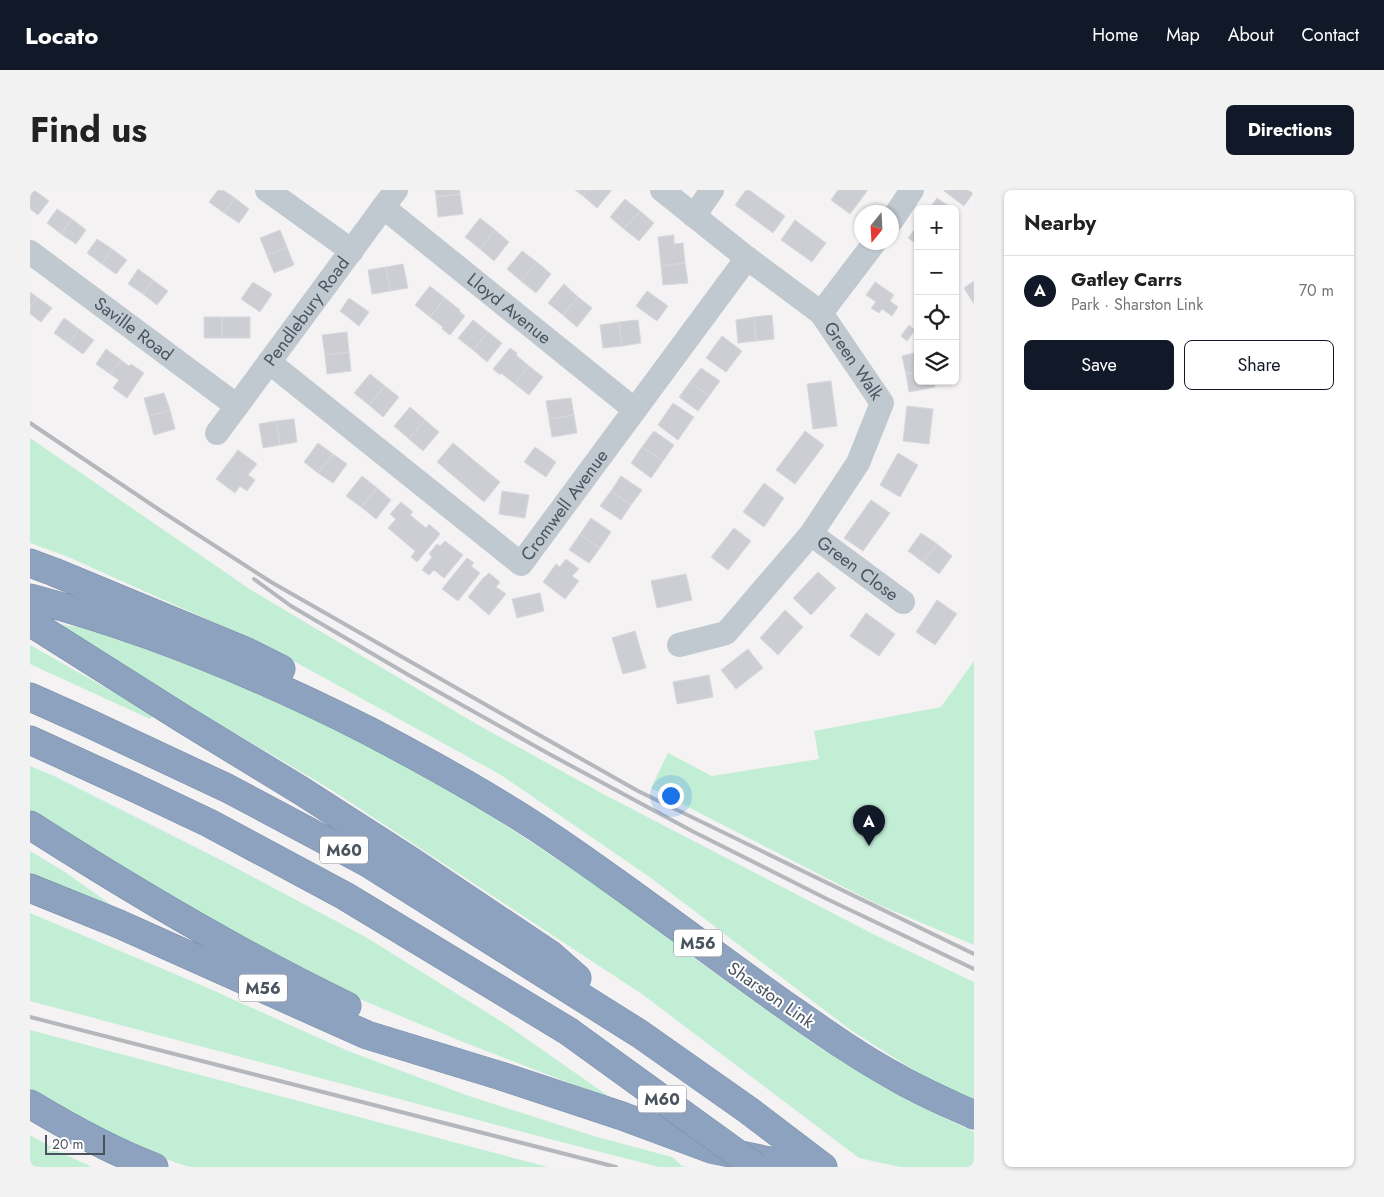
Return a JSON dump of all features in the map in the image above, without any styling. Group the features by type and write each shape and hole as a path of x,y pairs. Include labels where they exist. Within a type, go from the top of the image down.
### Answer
{"highway":[{"name":"M56","path":"30,563 247,652 347,701 427,762"},
{"name":"M56","path":"30,598 148,635 241,671 319,706 427,762"},
{"name":"M60","path":"30,622 300,790 544,950 640,1034"},
{"name":"M60","path":"30,697 227,788 368,863 640,1034 748,1110 824,1167"},
{"name":"M60","path":"30,740 133,786 209,823 345,896 568,1031 756,1167"},
{"name":"Sharston Link","path":"427,762 486,796 555,840 842,1044 897,1078 974,1115"},
{"path":"30,825 126,885 249,957 369,1016 501,1076"},
{"name":"M56","path":"30,888 119,924 367,1035 622,1116 710,1149 799,1167"},
{"path":"30,1104 107,1147 154,1167"}],"street":[{"path":"267,190 352,251"},
{"name":"Green Walk","path":"662,190 746,258 821,313 882,403 858,464 811,534 726,633 679,645"},
{"path":"694,216 712,190"},
{"path":"899,210 912,190"},
{"name":"Pendlebury Road","path":"217,433 390,199"},
{"name":"Lloyd Avenue","path":"390,199 635,410"},
{"path":"821,313 869,250"},
{"name":"Saville Road","path":"30,252 237,406"},
{"name":"Cromwell Avenue","path":"269,362 521,564 746,258"},
{"name":"Green Close","path":"811,534 903,602"}],"green space":[{"path":"30,438 251,590 473,722 605,795 875,935 974,982 974,1102 950,1093 852,1031 651,878 501,775 268,647 66,556 30,543"},
{"path":"58,624 91,629 250,688 359,740 473,804 606,891 697,960 822,1049 907,1100 974,1132 974,1167 900,1167 859,1158 642,994 330,789 123,667"},
{"path":"30,645 154,715 150,719 30,664"},
{"path":"974,661 974,945 877,904 651,788 668,753 712,776 819,759 814,731 941,707"},
{"path":"30,766 54,776 221,860 364,936 507,1025 614,1100 463,1042 345,993 250,943 30,813"},
{"path":"30,851 65,872 134,921 30,877"},
{"path":"30,913 201,985 348,1051 469,1096 597,1137 672,1157 682,1166 688,1167 659,1167 30,1001"},
{"path":"30,1030 548,1167 190,1167 128,1143 30,1093"},
{"path":"30,1135 62,1153 92,1167 30,1167"}],"building":[{"path":"34,190 49,201 38,215 30,209 30,195"},
{"path":"218,190 223,190 235,198 224,213 209,202"},
{"path":"435,190 460,190 460,194 436,197"},
{"path":"575,190 588,190 583,196"},
{"path":"588,190 612,190 597,208 583,196"},
{"path":"746,190 749,190 785,216 773,233 735,205"},
{"path":"838,190 868,190 857,205 854,205 850,214 831,200"},
{"path":"945,190 974,190 974,192 964,206"},
{"path":"460,194 463,214 438,217 436,197"},
{"path":"235,198 249,209 239,223 224,213"},
{"path":"937,198 947,205 932,205"},
{"path":"625,199 640,211 624,229 610,217"},
{"path":"57,209 72,219 61,234 47,223"},
{"path":"640,211 654,223 639,241 624,229"},
{"path":"480,218 495,230 480,249 465,237"},
{"path":"72,219 86,230 76,244 61,234"},
{"path":"795,220 826,243 812,262 781,240"},
{"path":"280,230 287,247 267,255 260,238"},
{"path":"495,230 509,242 494,261 480,249"},
{"path":"914,230 914,242 908,238"},
{"path":"674,235 674,244 683,243 685,263 661,266 658,237"},
{"path":"97,239 112,249 102,264 87,253"},
{"path":"287,247 294,265 274,273 267,255"},
{"path":"112,249 127,260 116,274 102,264"},
{"path":"522,251 537,262 521,281 507,269"},
{"path":"537,262 551,274 536,293 521,281"},
{"path":"685,263 688,283 663,285 661,266"},
{"path":"403,264 408,288 390,291 386,267"},
{"path":"386,267 390,291 372,294 368,270"},
{"path":"138,269 153,280 143,294 128,284"},
{"path":"153,280 168,291 157,305 143,294"},
{"path":"974,281 974,304 964,288"},
{"path":"253,282 272,294 260,312 241,299"},
{"path":"875,282 894,295 890,301 898,307 892,316 882,309 879,313 871,308 876,302 866,295"},
{"path":"564,284 578,297 563,315 548,303"},
{"path":"430,286 445,298 430,317 415,305"},
{"path":"647,291 668,306 657,321 636,306"},
{"path":"30,292 37,297 30,307"},
{"path":"37,297 52,308 41,322 30,314 30,307"},
{"path":"578,297 592,308 577,327 563,315"},
{"path":"349,298 369,312 359,326 340,311"},
{"path":"445,298 465,316 450,335 430,317"},
{"path":"772,315 774,339 756,341 754,317"},
{"path":"204,317 222,317 222,338 204,338"},
{"path":"222,317 250,317 250,338 222,338"},
{"path":"754,317 756,341 738,343 736,320"},
{"path":"64,318 79,329 69,344 54,333"},
{"path":"473,320 488,332 473,350 458,338"},
{"path":"638,320 641,343 622,346 619,322"},
{"path":"619,322 622,346 603,348 600,325"},
{"path":"909,325 914,329 907,341 901,336"},
{"path":"79,329 94,340 83,354 69,344"},
{"path":"347,332 349,352 325,355 322,335"},
{"path":"488,332 502,343 487,362 473,350"},
{"path":"722,336 742,351 726,372 706,358"},
{"path":"510,348 529,366 515,384 493,369"},
{"path":"106,349 121,360 110,374 96,364"},
{"path":"349,352 351,371 327,374 325,355"},
{"path":"914,353 914,372 906,374 902,356"},
{"path":"121,360 144,373 127,398 113,388 119,380 110,374"},
{"path":"529,366 543,377 529,395 515,384"},
{"path":"701,368 720,381 709,396 690,382"},
{"path":"914,372 914,385 934,385 935,387 909,392 906,374"},
{"path":"370,374 385,386 369,405 354,393"},
{"path":"831,381 837,426 813,429 807,384"},
{"path":"690,382 709,396 698,411 679,397"},
{"path":"385,386 399,397 383,417 369,405"},
{"path":"164,393 170,410 149,416 144,398"},
{"path":"571,398 574,415 549,419 546,401"},
{"path":"673,403 694,417 678,440 658,425"},
{"path":"907,406 933,409 929,444 903,441"},
{"path":"410,407 425,420 409,439 394,426"},
{"path":"170,410 175,429 154,435 149,416"},
{"path":"574,415 577,433 552,437 549,419"},
{"path":"294,419 297,442 280,445 276,421"},
{"path":"425,420 439,432 423,451 409,439"},
{"path":"276,421 280,445 263,448 259,424"},
{"path":"654,431 674,445 663,461 642,447"},
{"path":"805,431 824,445 795,484 776,470"},
{"path":"318,443 333,454 318,473 304,462"},
{"path":"453,443 500,482 484,502 437,462"},
{"path":"535,447 556,462 546,477 524,462"},
{"path":"642,447 663,461 651,478 631,463"},
{"path":"238,450 257,464 248,475 255,480 247,491 240,486 235,493 216,479"},
{"path":"898,453 918,465 900,497 880,485"},
{"path":"333,454 347,464 333,483 318,473"},
{"path":"362,476 377,488 361,507 346,496"},
{"path":"621,476 642,490 631,505 611,491"},
{"path":"764,483 784,498 764,527 743,512"},
{"path":"377,488 391,500 376,519 361,507"},
{"path":"502,491 529,495 525,518 499,514"},
{"path":"611,491 631,505 621,520 600,506"},
{"path":"871,500 890,513 863,551 844,538"},
{"path":"401,502 413,512 410,515 426,528 429,524 440,534 417,562 411,557 415,551 388,528 396,519 390,514"},
{"path":"591,518 611,532 600,548 580,534"},
{"path":"734,528 751,541 728,570 711,557"},
{"path":"921,533 937,544 923,562 908,551"},
{"path":"580,534 600,548 589,563 569,550"},
{"path":"445,541 463,555 444,578 434,570 429,575 422,570 432,557 429,554 437,544 440,546"},
{"path":"937,544 952,556 939,574 923,562"},
{"path":"467,558 474,563 471,566 480,573 458,601 442,589"},
{"path":"566,559 579,569 572,576 579,581 565,599 543,582 556,564 560,567"},
{"path":"818,572 836,588 811,615 793,598"},
{"path":"489,573 500,582 496,587 506,594 489,615 468,597"},
{"path":"686,574 692,600 657,608 651,581"},
{"path":"540,593 544,611 517,618 512,599"},
{"path":"937,600 957,614 935,645 916,632"},
{"path":"785,610 803,627 778,655 760,638"},
{"path":"866,613 895,634 879,656 850,636"},
{"path":"635,631 646,668 623,674 612,638"},
{"path":"748,649 763,668 736,689 721,670"},
{"path":"709,675 713,697 677,704 673,682"}],"railway":[{"path":"30,423 271,582 638,791 974,954"},
{"path":"254,579 291,606 551,755 692,831 827,899 974,969"},
{"path":"30,1017 616,1167"}],"place":[{"name":"Gatley Carrs","path":"869,846"}]}
